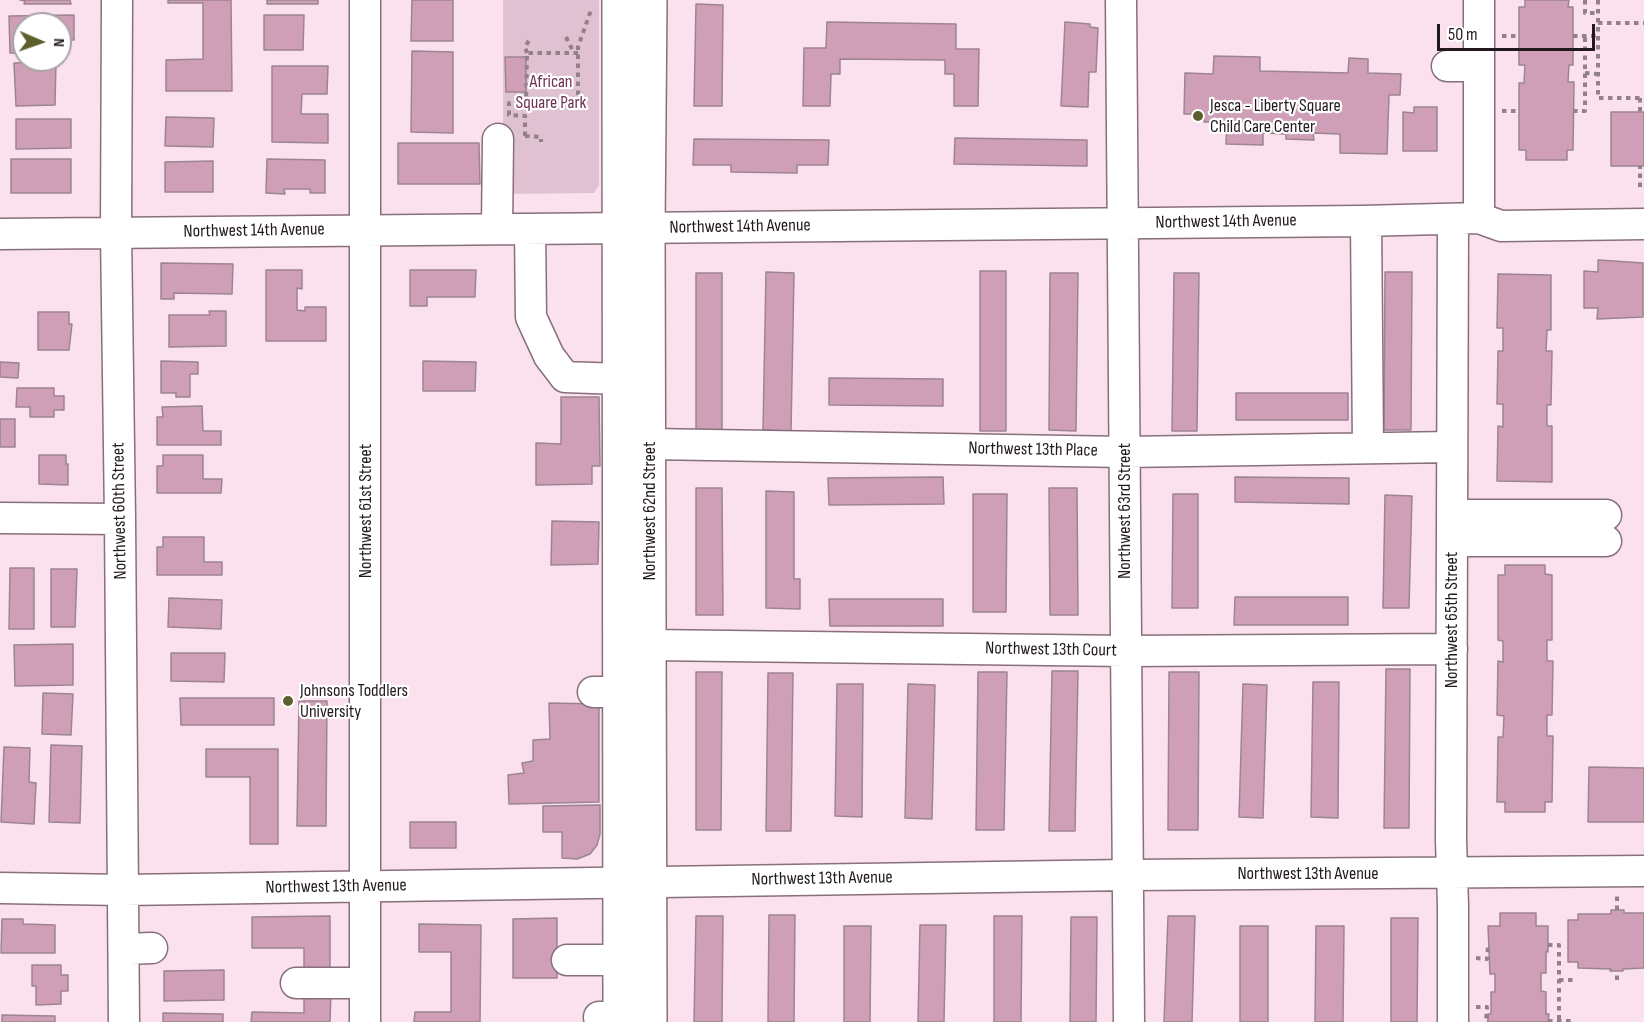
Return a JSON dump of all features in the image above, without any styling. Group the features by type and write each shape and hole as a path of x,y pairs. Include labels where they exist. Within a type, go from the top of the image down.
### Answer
{"main road":[{"name":"Northwest 62nd Street","path":"623,1020 635,882 623,639 609,502 634,228 650,0"},
{"name":"Northwest 62nd Street","path":"605,1 634,228 650,444 623,639 606,692 609,773 635,882 620,960 623,1020"}],"street":[{"name":"Northwest 60th Street","path":"117,0 116,232 124,890 138,948 124,1022"},
{"name":"Northwest 61st Street","path":"365,0 367,230 365,1022"},
{"name":"Northwest 63rd Street","path":"1121,0 1129,1022"},
{"name":"Northwest 65th Street","path":"1464,1014 1452,873 1452,447 1466,218 1479,66 1479,0"},
{"path":"1447,66 1479,66"},
{"path":"497,229 511,138"},
{"name":"Northwest 14th Avenue","path":"1466,218 1499,207 1642,196"},
{"name":"Northwest 14th Avenue","path":"0,234 1123,224 1466,218 1501,226 1644,224"},
{"path":"1366,221 1368,448"},
{"path":"530,229 531,317 549,356 565,376 620,379"},
{"name":"Northwest 13th Place","path":"650,444 1125,452 1452,447"},
{"path":"0,518 120,519"},
{"path":"1452,528 1606,528"},
{"name":"Northwest 13th Court","path":"623,639 1126,651 1452,649"},
{"name":"Northwest 13th Avenue","path":"0,888 124,890 1128,875 1644,871"},
{"path":"567,960 620,960"},
{"path":"296,982 365,983"}],"path":[{"path":"1585,0 1585,13 1598,13"},
{"path":"1598,0 1598,98 1642,98 1640,112"},
{"path":"530,39 525,47 527,52 526,103 578,104 576,53 579,41 591,11 605,1"},
{"path":"1598,23 1644,23"},
{"path":"1506,36 1519,36"},
{"path":"1573,36 1598,36"},
{"path":"1573,111 1585,111 1585,36"},
{"path":"566,37 576,53"},
{"path":"527,52 576,53"},
{"path":"1585,73 1598,74"},
{"path":"1506,111 1519,111"},
{"path":"511,138 541,137 542,142"},
{"path":"1640,166 1642,196"},
{"path":"1617,900 1617,910"},
{"path":"1548,945 1559,945 1558,1022"},
{"path":"1475,958 1487,959 1488,946"},
{"path":"1617,971 1617,980"},
{"path":"1558,980 1574,980"},
{"path":"1464,1014 1486,1007 1486,1022 1488,1022"},
{"path":"1548,1021 1574,1021"}],"green space":[{"name":"African Square Park","path":"503,0 599,0 599,185 594,193 503,194"}],"building":[{"path":"20,0 70,0 71,4 24,4 25,1"},
{"path":"168,0 231,0 232,91 166,91 166,60 203,59 203,3 168,3"},
{"path":"267,0 318,0 318,4 267,4"},
{"path":"412,0 453,0 453,41 411,41"},
{"path":"1525,0 1569,0 1568,7 1573,7 1573,65 1569,65 1568,82 1574,82 1573,150 1567,150 1567,160 1526,160 1526,150 1519,150 1519,83 1524,83 1525,65 1519,65 1519,7 1525,7"},
{"path":"696,4 723,5 722,106 694,106"},
{"path":"72,15 74,15 74,40 72,40"},
{"path":"264,15 304,15 303,50 264,50"},
{"path":"9,16 12,16 12,53 10,53"},
{"path":"827,22 956,24 956,49 979,49 978,106 954,106 954,74 945,74 945,60 840,59 840,74 831,74 830,106 803,106 804,48 826,48"},
{"path":"1065,22 1090,24 1090,27 1098,28 1096,72 1089,72 1088,107 1061,106"},
{"path":"412,51 453,52 453,133 411,132"},
{"path":"1214,56 1260,57 1260,71 1348,73 1349,58 1368,59 1368,73 1401,74 1400,95 1389,95 1387,154 1340,153 1340,134 1313,133 1314,140 1286,139 1286,134 1263,133 1263,145 1226,144 1227,122 1204,122 1204,114 1184,114 1185,73 1213,74"},
{"path":"505,57 526,57 526,92 506,92"},
{"path":"272,66 328,66 327,94 302,94 301,114 328,114 328,143 272,142"},
{"path":"14,72 56,72 55,105 16,106"},
{"path":"1414,107 1437,107 1437,151 1403,151 1403,112 1414,113"},
{"path":"1611,112 1644,112 1644,166 1611,166"},
{"path":"166,117 214,118 213,147 165,146"},
{"path":"16,119 71,119 71,148 16,149"},
{"path":"955,138 1087,140 1087,166 954,164"},
{"path":"694,139 829,140 828,165 797,165 797,173 731,172 731,165 693,165"},
{"path":"398,143 479,143 480,184 398,184"},
{"path":"11,159 71,159 71,193 11,193"},
{"path":"267,159 325,160 325,193 310,193 310,189 284,189 285,194 266,193"},
{"path":"213,161 213,192 165,192 165,162"},
{"path":"1598,260 1643,263 1643,317 1597,319 1598,308 1584,308 1584,271 1598,272"},
{"path":"161,263 233,264 232,294 174,293 174,299 161,299"},
{"path":"266,270 302,270 302,289 297,288 297,310 305,311 305,307 326,307 326,341 266,341"},
{"path":"410,270 476,270 475,297 427,297 427,306 410,306"},
{"path":"980,271 1006,271 1006,431 980,431"},
{"path":"766,272 794,273 791,431 763,430"},
{"path":"1385,272 1412,272 1411,430 1384,430"},
{"path":"696,273 722,273 722,431 696,431"},
{"path":"1050,273 1078,273 1076,431 1049,430"},
{"path":"1174,273 1199,273 1197,431 1172,431"},
{"path":"1498,274 1551,275 1551,330 1547,330 1546,351 1552,351 1551,405 1547,405 1547,426 1552,426 1552,482 1497,481 1498,426 1503,427 1503,404 1497,404 1498,351 1503,351 1503,328 1497,328"},
{"path":"209,311 226,311 226,346 169,347 169,315 210,315"},
{"path":"38,312 69,312 69,324 72,324 69,350 38,350"},
{"path":"161,361 198,362 198,374 190,374 190,397 176,397 176,393 161,393"},
{"path":"423,361 476,362 475,391 423,391"},
{"path":"0,362 19,363 18,378 0,377"},
{"path":"829,378 943,379 943,406 829,405"},
{"path":"17,388 54,388 54,396 64,396 64,410 54,410 54,417 30,417 30,407 16,407"},
{"path":"1236,393 1348,393 1348,420 1236,420"},
{"path":"561,397 599,397 600,466 592,466 592,484 536,485 536,443 561,444"},
{"path":"202,406 203,431 221,431 221,445 157,445 157,417 163,417 162,407"},
{"path":"0,419 15,419 15,447 0,447"},
{"path":"39,455 66,455 68,485 39,484"},
{"path":"163,455 203,455 203,479 222,479 221,493 157,493 157,466 163,466"},
{"path":"943,477 944,504 829,505 828,478"},
{"path":"1235,477 1349,478 1349,504 1235,502"},
{"path":"696,488 722,488 723,615 696,615"},
{"path":"1049,488 1077,488 1078,615 1050,615"},
{"path":"766,491 794,492 794,579 800,579 800,609 766,608"},
{"path":"973,494 1007,494 1006,612 973,612"},
{"path":"1173,494 1198,494 1198,608 1172,608"},
{"path":"1385,495 1412,496 1409,608 1383,608"},
{"path":"552,521 599,522 598,564 551,565"},
{"path":"163,537 204,537 204,562 222,562 222,575 157,575 157,547 163,547"},
{"path":"1505,565 1545,565 1545,574 1552,575 1552,640 1547,640 1547,661 1553,661 1552,715 1547,715 1547,736 1553,736 1552,802 1545,802 1545,812 1505,812 1505,802 1497,802 1498,737 1503,737 1504,716 1497,715 1498,661 1503,662 1503,641 1498,640 1498,575 1505,575"},
{"path":"10,568 34,568 34,629 9,629"},
{"path":"51,569 77,569 75,627 51,627"},
{"path":"1235,597 1348,597 1348,625 1234,625"},
{"path":"169,598 222,600 221,629 168,627"},
{"path":"829,599 943,599 943,626 830,626"},
{"path":"73,644 73,685 15,686 14,645"},
{"path":"171,653 225,653 224,682 171,681"},
{"path":"1386,669 1410,669 1409,828 1384,828"},
{"path":"1052,671 1078,671 1075,831 1049,831"},
{"path":"696,672 722,672 721,830 696,830"},
{"path":"978,672 1007,672 1004,830 976,830"},
{"path":"1169,672 1199,672 1198,830 1168,830"},
{"path":"768,673 793,673 791,831 766,831"},
{"path":"1313,682 1339,682 1338,818 1311,817"},
{"path":"837,684 863,684 862,817 835,816"},
{"path":"908,684 935,685 932,819 905,818"},
{"path":"1243,684 1267,685 1263,818 1239,817"},
{"path":"43,693 73,694 71,735 42,734"},
{"path":"180,698 274,698 274,725 181,725"},
{"path":"299,701 327,701 326,826 297,826"},
{"path":"549,703 599,704 599,802 509,804 508,775 524,773 522,763 533,761 533,740 550,739"},
{"path":"51,745 82,746 80,823 49,822"},
{"path":"4,747 30,748 29,782 36,783 34,824 1,822"},
{"path":"206,749 278,749 278,844 250,844 250,777 206,777"},
{"path":"1589,767 1644,768 1644,822 1588,822"},
{"path":"600,805 600,834 597,845 590,854 577,859 562,858 562,832 543,832 543,806"},
{"path":"410,822 456,822 456,848 410,848"},
{"path":"1611,910 1624,910 1624,913 1644,913 1644,968 1610,971 1611,969 1578,968 1578,962 1568,962 1568,920 1578,920 1578,914 1611,914"},
{"path":"1500,913 1536,913 1536,926 1548,926 1546,973 1541,973 1541,991 1546,992 1548,1022 1488,1022 1488,1014 1491,1014 1491,992 1495,992 1495,974 1490,974 1488,926 1500,926"},
{"path":"769,915 795,915 794,1022 768,1022"},
{"path":"330,916 330,968 304,969 304,948 252,948 252,917"},
{"path":"696,916 723,916 722,1022 694,1022"},
{"path":"994,916 1022,916 1021,1022 994,1022"},
{"path":"1168,916 1195,916 1192,1022 1164,1022"},
{"path":"1071,917 1097,917 1096,1022 1070,1022"},
{"path":"557,918 557,978 513,978 513,919"},
{"path":"1391,918 1418,918 1417,1022 1391,1022"},
{"path":"2,919 23,919 23,924 55,925 55,953 1,953"},
{"path":"419,924 481,925 480,1022 414,1022 415,1012 451,1012 451,952 419,952"},
{"path":"920,925 946,925 944,1022 918,1022"},
{"path":"844,926 871,926 870,1022 844,1022"},
{"path":"1240,926 1268,926 1268,1022 1240,1022"},
{"path":"1316,926 1344,926 1343,1022 1315,1022"},
{"path":"32,965 61,965 61,975 68,975 68,991 61,991 61,1004 36,1005 36,986 32,986"},
{"path":"224,970 224,1000 164,1001 164,971"},
{"path":"304,990 331,990 330,1022 251,1022 252,1012 304,1013"},
{"path":"163,1013 223,1014 223,1022 163,1022"},
{"path":"2,1015 55,1016 55,1022 2,1022"}],"place":[{"name":"Jesca - Liberty Square Child Care Center","path":"1198,116"},
{"name":"Johnsons Toddlers University","path":"288,701"}]}
